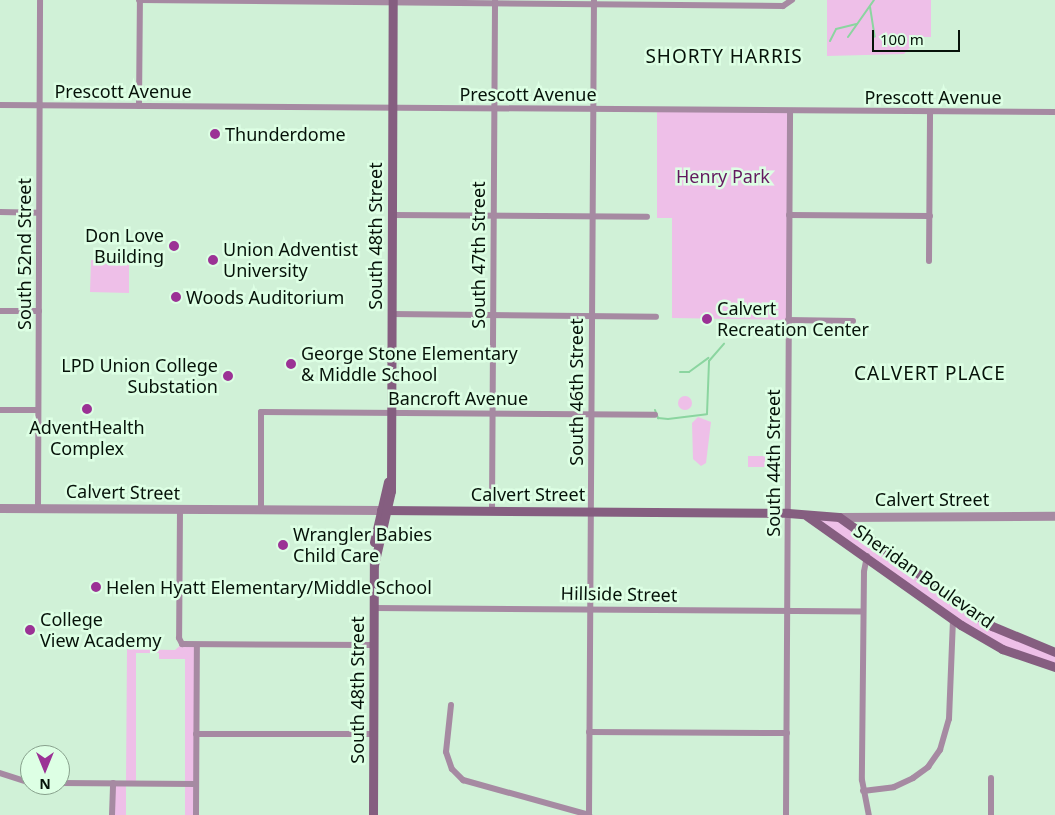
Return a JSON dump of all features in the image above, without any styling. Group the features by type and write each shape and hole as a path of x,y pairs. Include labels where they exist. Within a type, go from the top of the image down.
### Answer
{"main road":[{"name":"South 48th Street","path":"373,815 374,541 385,510 390,472 393,1"},
{"name":"Calvert Street","path":"385,510 788,513 840,517"},
{"name":"Sheridan Boulevard","path":"806,515 867,556 953,620 1002,649 1055,667"},
{"name":"Sheridan Boulevard","path":"840,517 992,626 1027,644 1055,652"}],"street":[{"name":"South 52nd Street","path":"38,508 40,0"},
{"path":"139,106 139,0 495,1 783,6 791,2"},
{"name":"South 47th Street","path":"492,511 495,1"},
{"name":"South 46th Street","path":"589,815 594,2"},
{"name":"Prescott Avenue","path":"0,105 1055,112"},
{"name":"South 44th Street","path":"786,815 790,110"},
{"path":"929,261 930,112"},
{"path":"0,212 40,213"},
{"path":"392,215 647,217"},
{"path":"789,215 930,216"},
{"path":"0,311 39,311"},
{"path":"391,314 656,317"},
{"path":"788,320 853,322"},
{"path":"0,410 38,410"},
{"name":"Bancroft Avenue","path":"261,510 261,412 492,412 655,415"},
{"name":"Calvert Street","path":"0,508 385,510"},
{"path":"180,509 179,638 182,644 197,646 374,645"},
{"name":"Calvert Street","path":"840,517 1055,516"},
{"path":"867,556 864,572 863,791 869,815"},
{"name":"Hillside Street","path":"374,608 864,611"},
{"path":"863,791 894,787 913,778 928,767 940,750 949,719 953,620"},
{"path":"196,815 197,646"},
{"path":"451,705 446,752 457,775 473,785 515,793 589,815"},
{"path":"589,732 787,733"},
{"path":"196,734 373,734"},
{"path":"0,773 20,780"},
{"path":"991,778 991,815"},
{"path":"70,783 196,784"},
{"path":"112,784 112,815"}],"green space":[{"path":"827,0 931,0 931,37 919,37 904,54 827,56"},
{"name":"Henry Park","path":"657,110 790,111 788,320 672,318 672,218 657,218"},
{"path":"91,260 129,261 129,293 90,292"},
{"path":"682,396 688,396 692,403 688,410 682,410 678,406 678,400"},
{"path":"698,417 711,422 706,463 701,466 693,459 692,423"},
{"path":"748,456 769,456 769,467 748,467"},
{"path":"806,515 839,517 992,626 1055,652 1055,667 1002,649"},
{"path":"182,644 197,646 196,815 185,815 185,659 159,659 159,653 136,653 136,784 126,784 126,815 112,815 113,783 126,783 127,649 175,650"}],"waterway":[{"path":"848,37 874,0"},
{"path":"870,7 875,37"},
{"path":"830,41 836,29 856,24"},
{"path":"655,410 658,418 668,419 707,414 709,361 724,344"},
{"path":"680,372 689,372 708,358"}],"place":[{"name":"Thunderdome","path":"215,134"},
{"name":"Don Love Building","path":"174,246"},
{"name":"Union Adventist University","path":"213,260"},
{"name":"Woods Auditorium","path":"176,297"},
{"name":"Calvert Recreation Center","path":"707,319"},
{"name":"George Stone Elementary & Middle School","path":"291,364"},
{"name":"LPD Union College Substation","path":"228,376"},
{"name":"AdventHealth Complex","path":"87,409"},
{"name":"Wrangler Babies Child Care","path":"283,545"},
{"name":"Helen Hyatt Elementary/Middle School","path":"96,587"},
{"name":"College View Academy","path":"30,630"}],"district":[{"name":"SHORTY HARRIS","path":"724,57"},
{"name":"CALVERT PLACE","path":"930,374"}]}
